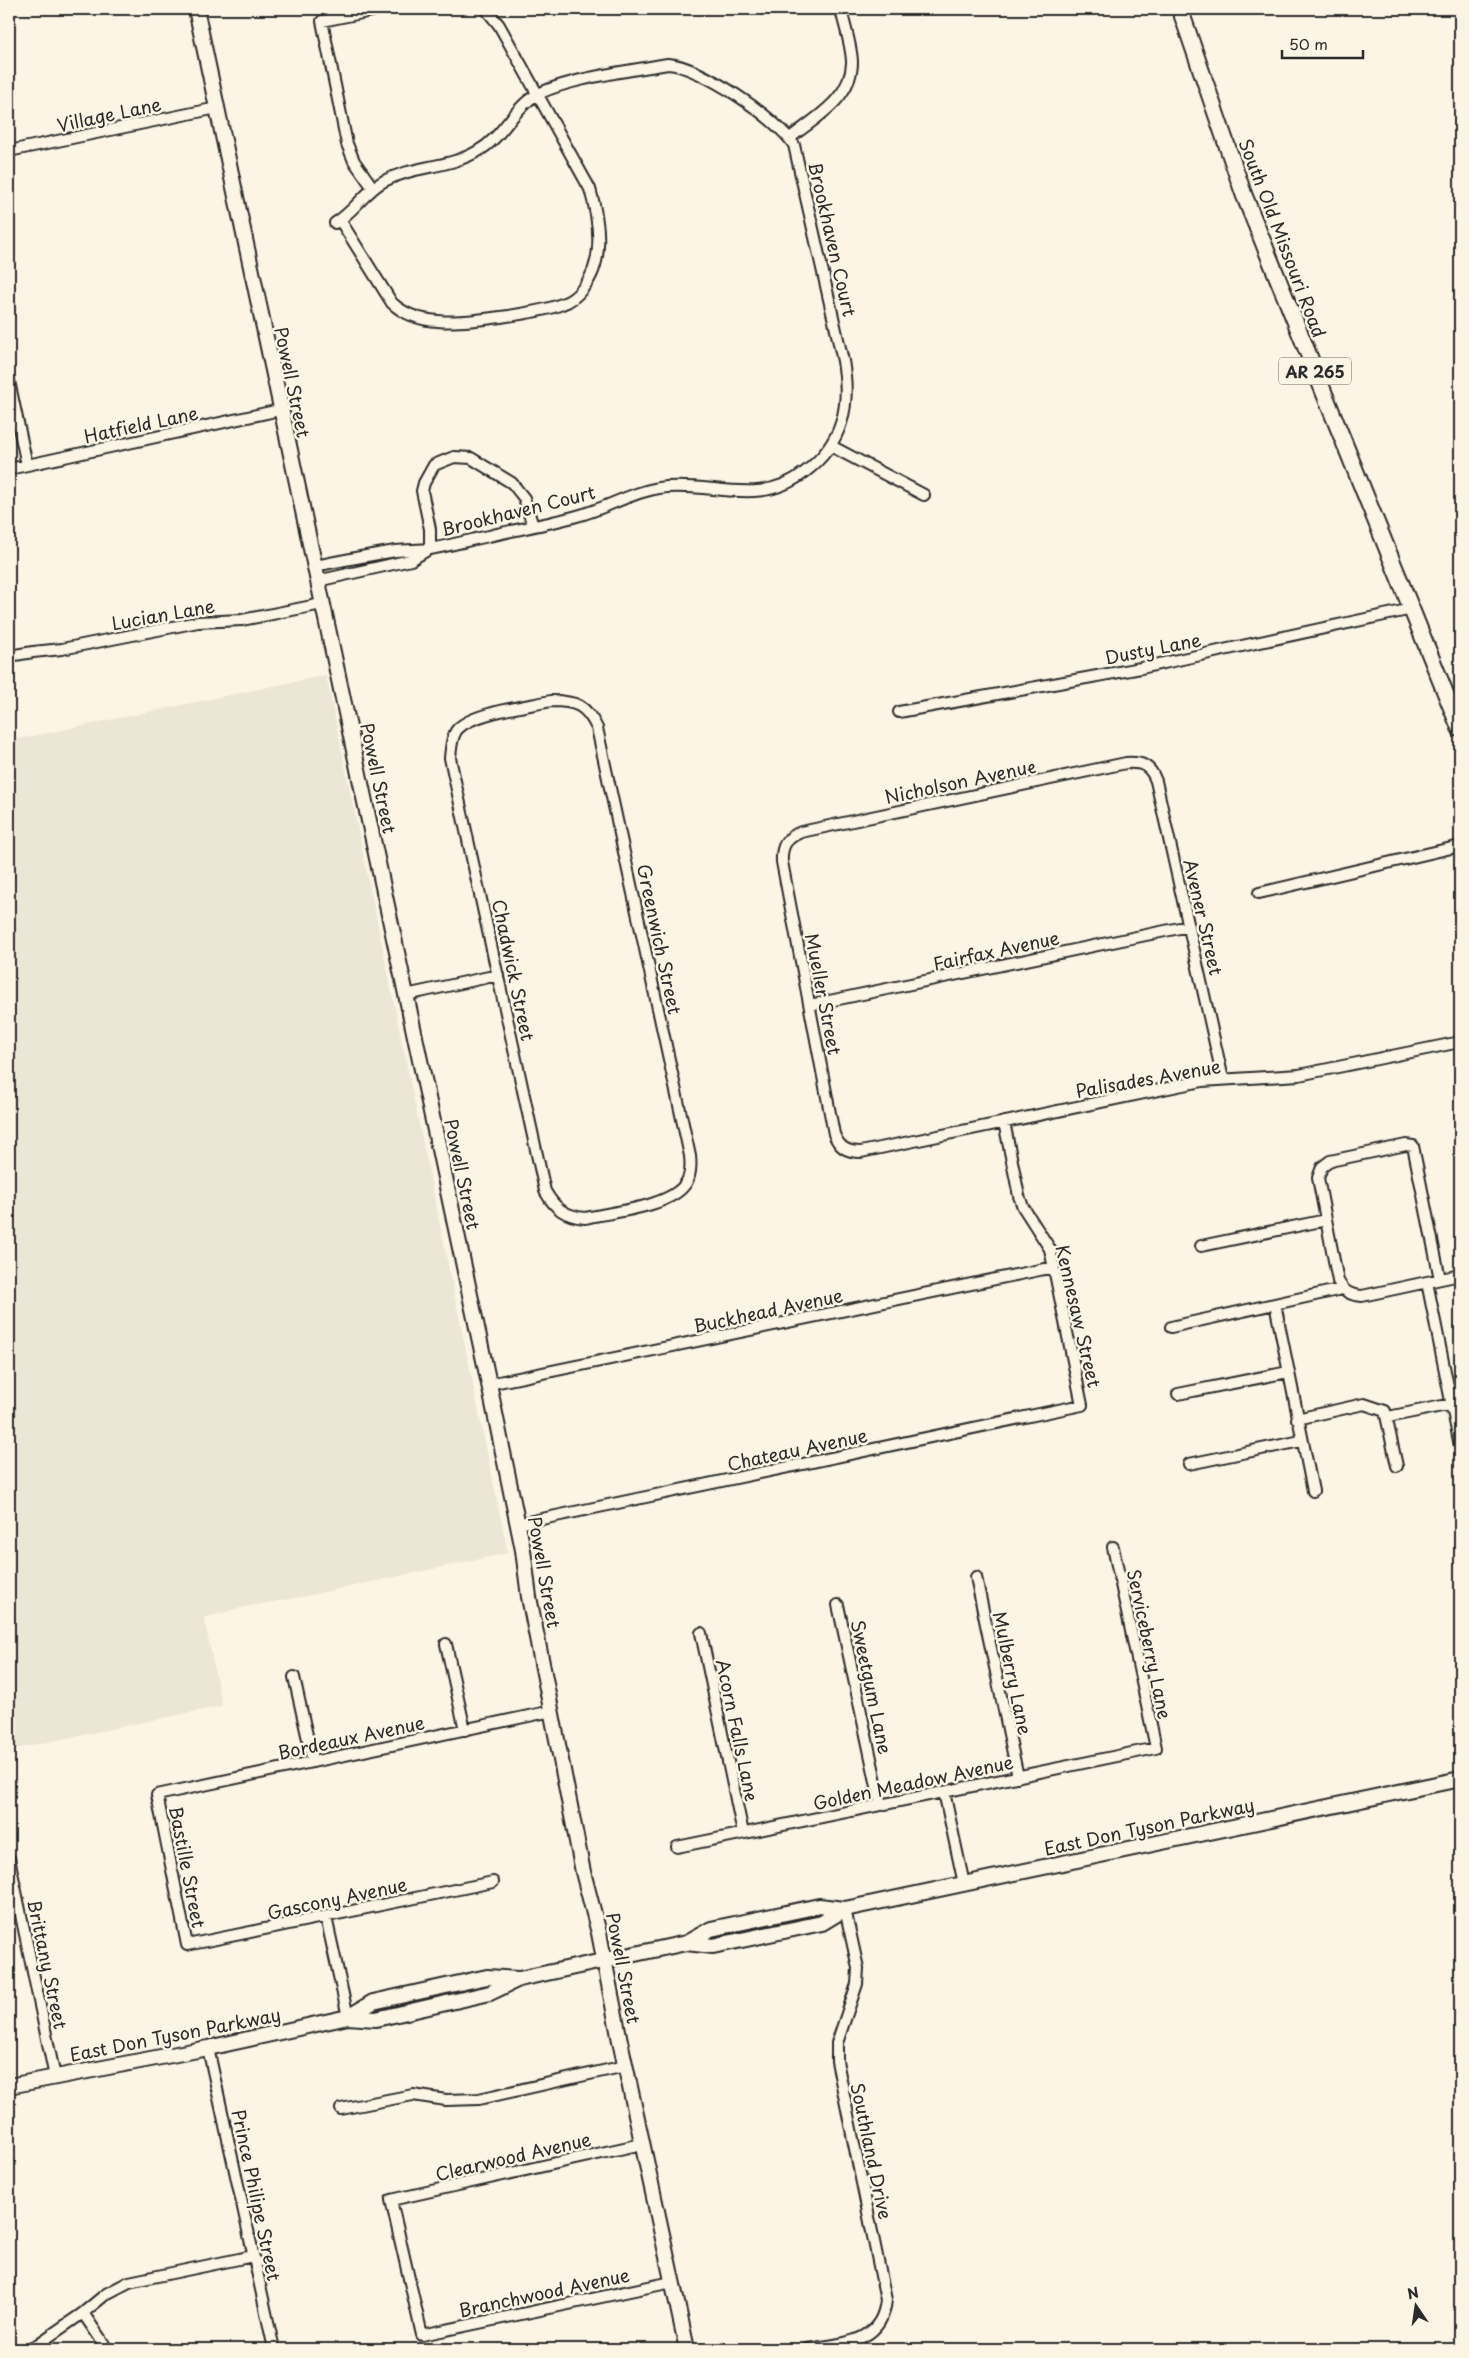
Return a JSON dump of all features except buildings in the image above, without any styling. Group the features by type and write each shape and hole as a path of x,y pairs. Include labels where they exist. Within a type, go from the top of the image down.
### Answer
{"main road":[{"name":"South Old Missouri Road","path":"1180,9 1244,195 1460,729"}],"street":[{"name":"Powell Street","path":"196,9 489,1384 518,1524 526,1566 529,1597 584,1872 687,2349"},
{"path":"373,188 354,161 347,144 322,21 382,9"},
{"path":"486,9 499,25 538,93"},
{"path":"790,138 837,101 848,84 852,62 840,9"},
{"name":"Brookhaven Court","path":"314,566 369,555 430,548 578,516 630,495 665,487 690,486 736,493 770,490 805,473 831,446 844,416 847,383 797,156 790,138 771,119 700,74 679,65 653,67 560,85 538,93 518,110 490,144 480,151 452,164 403,173 373,188 337,221 386,295 400,310 410,315 438,322 456,322 550,308 575,297 591,276 596,263 598,231 593,198 586,180 538,93"},
{"name":"Village Lane","path":"9,152 217,108"},
{"path":"9,381 27,466"},
{"name":"Hatfield Lane","path":"9,470 280,410"},
{"path":"831,446 924,495"},
{"path":"430,548 430,529 422,491 424,483 434,465 454,456 472,458 512,483 524,498 533,526"},
{"name":"Brookhaven Court","path":"317,581 411,560 430,548"},
{"name":"Lucian Lane","path":"9,656 62,649 198,622 242,620 322,604"},
{"name":"Dusty Lane","path":"899,712 1141,668 1412,610"},
{"name":"Chadwick Street","path":"561,1211 552,1202 546,1191 450,758 451,743 456,731 466,722 551,701 568,701 582,706"},
{"name":"Greenwich Street","path":"561,1211 572,1217 585,1218 663,1201 677,1193 687,1182 691,1171 690,1156 597,728 582,706"},
{"name":"Nicholson Avenue","path":"784,842 791,836 801,832 1126,763 1137,762 1146,765"},
{"name":"Avener Street","path":"1146,765 1153,772 1156,781 1223,1079"},
{"name":"Mueller Street","path":"784,842 781,851 782,862 834,1134 837,1142 843,1149"},
{"path":"1259,892 1460,846"},
{"name":"Fairfax Avenue","path":"810,1005 1189,926"},
{"path":"406,995 498,975"},
{"name":"Palisades Avenue","path":"843,1149 851,1152 861,1152 1202,1081 1299,1075 1460,1042"},
{"name":"Kennesaw Street","path":"1004,1122 1019,1196 1023,1207 1050,1249 1082,1405"},
{"path":"1440,1279 1413,1146 1410,1144 1330,1161 1322,1167 1318,1178 1338,1281 1342,1289 1351,1295 1362,1296 1460,1275"},
{"path":"1200,1246 1326,1220"},
{"name":"Buckhead Avenue","path":"489,1384 1054,1267"},
{"path":"1427,1282 1460,1446"},
{"path":"1171,1326 1342,1289"},
{"path":"1275,1304 1301,1441 1313,1491"},
{"path":"1178,1394 1288,1372"},
{"path":"1297,1419 1364,1404 1385,1411 1388,1417 1396,1466"},
{"path":"1388,1417 1452,1404"},
{"name":"Chateau Avenue","path":"518,1524 1082,1405"},
{"path":"1189,1464 1301,1441"},
{"name":"Serviceberry Lane","path":"1113,1547 1156,1748"},
{"name":"Mulberry Lane","path":"976,1577 1018,1777"},
{"name":"Sweetgum Lane","path":"838,1605 881,1805"},
{"name":"Acorn Falls Lane","path":"702,1633 743,1834"},
{"path":"446,1644 465,1730"},
{"path":"294,1677 313,1762"},
{"name":"Bordeaux Avenue","path":"157,1795 552,1711"},
{"name":"Golden Meadow Avenue","path":"677,1847 1156,1748"},
{"name":"East Don Tyson Parkway","path":"9,2086 208,2048 348,2017 376,2019 490,1993 520,1979 604,1960 686,1943 713,1946 822,1923 846,1909 1460,1779"},
{"path":"944,1792 964,1884"},
{"name":"Bastille Street","path":"157,1795 187,1945"},
{"name":"Brittany Street","path":"9,1858 55,2077"},
{"name":"Gascony Avenue","path":"187,1945 493,1882"},
{"name":"Southland Drive","path":"808,2349 856,2340 869,2334 879,2325 885,2314 886,2300 837,2061 837,2044 857,1984 858,1968 846,1909"},
{"path":"326,1917 348,2017"},
{"name":"Prince Philipe Street","path":"208,2048 274,2349"},
{"path":"341,2109 413,2095 446,2100 479,2099 625,2066"},
{"name":"Clearwood Avenue","path":"422,2335 391,2200 642,2144"},
{"path":"31,2349 83,2313 106,2294 129,2282 254,2256"},
{"name":"Branchwood Avenue","path":"422,2335 672,2282"},
{"path":"83,2313 104,2344 105,2349"}],"shaded area":[{"path":"326,675 508,1553 311,1595 240,1608 204,1618 222,1706 9,1750 9,741"}]}
